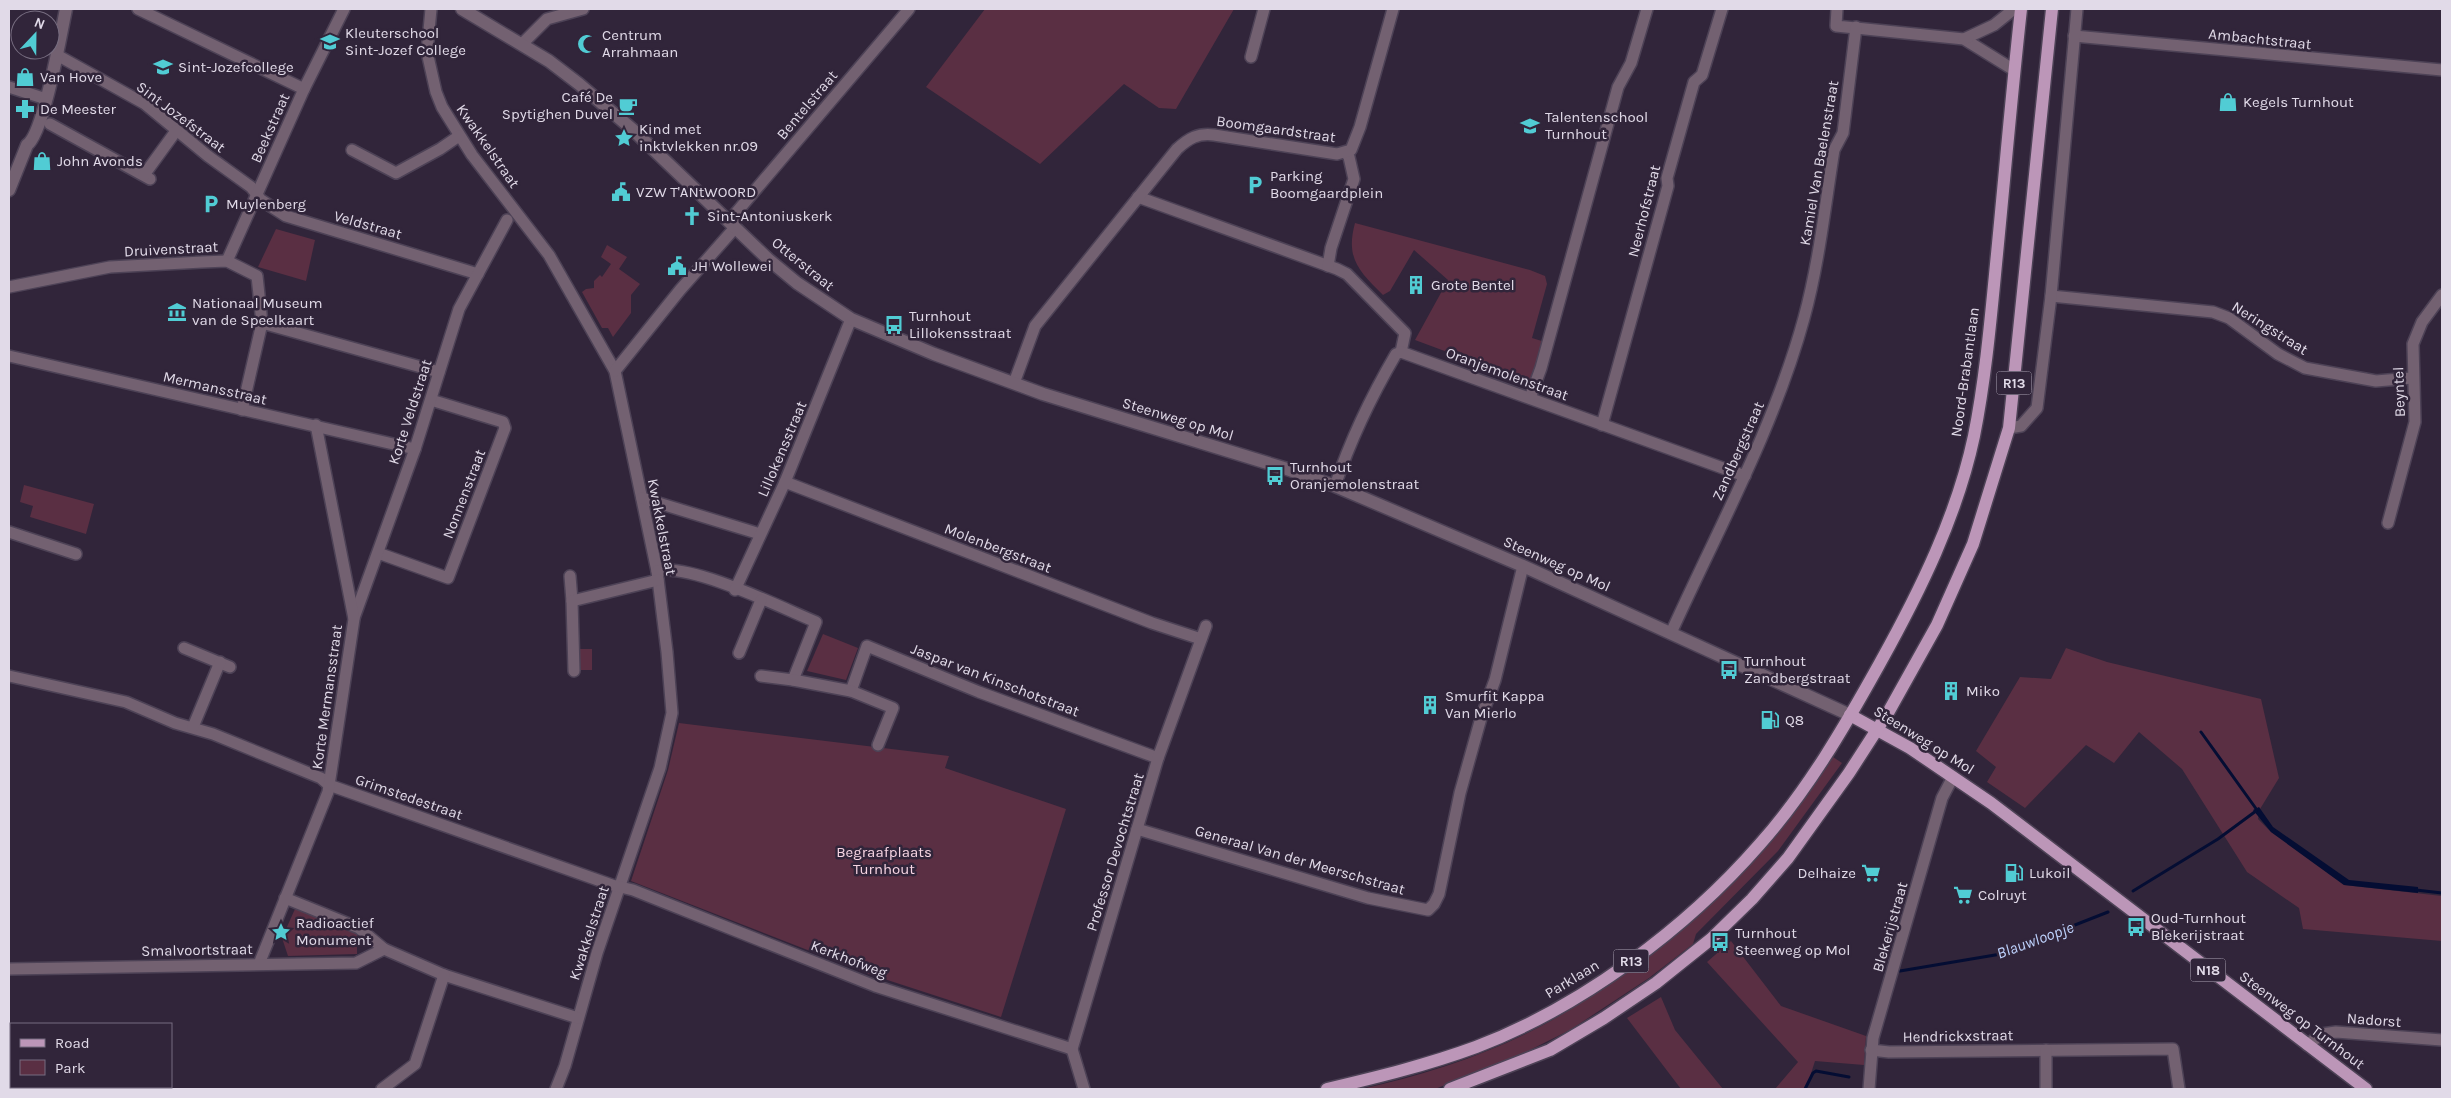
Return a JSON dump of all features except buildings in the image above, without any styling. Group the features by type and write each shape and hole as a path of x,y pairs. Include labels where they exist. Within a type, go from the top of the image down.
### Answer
{"main road":[{"name":"Noord-Brabantlaan","path":"1850,714 1908,613 1929,570 1959,487 1973,438 1988,337 2021,9"},
{"name":"R13","path":"1450,1089 1550,1050 1656,984 1711,939 1752,899 1788,858 1817,820 1877,730 1937,624 1973,544 2009,428 2052,9"},
{"name":"Steenweg op Mol","path":"1850,714 1953,777 2051,850"},
{"name":"Parklaan","path":"1327,1089 1415,1068 1479,1046 1562,1004 1633,959 1707,900 1761,844 1803,790 1850,714"},
{"name":"Steenweg op Turnhout","path":"2051,850 2366,1089"}],"street":[{"path":"60,40 66,9"},
{"path":"138,9 304,89"},
{"name":"Beekstraat","path":"227,261 304,89 344,9"},
{"name":"Kwakkelstraat","path":"431,9 427,52 442,107 459,136 549,256 615,371 657,576 667,652 672,713 660,768 620,886 578,1018 565,1066 556,1089"},
{"name":"Otterstraat","path":"462,9 522,44 579,84 632,129 768,259 797,283 851,319 934,354 1014,383"},
{"path":"522,44 547,19 584,9"},
{"name":"Bentelstraat","path":"615,371 680,290 733,230 735,214 909,9"},
{"path":"1251,57 1264,9"},
{"name":"Boomgaardstraat","path":"1014,383 1035,326 1177,148 1191,137 1204,134 1337,154 1346,153 1356,140 1393,9"},
{"path":"1530,398 1541,368 1618,87 1631,63 1647,9"},
{"name":"Neerhofstraat","path":"1602,425 1668,186 1667,178 1694,82 1702,75 1722,9"},
{"path":"1837,9 1836,26 1964,39 2014,70"},
{"path":"1964,39 1994,26 2014,9"},
{"path":"2009,428 2021,426 2037,408 2051,296 2077,9"},
{"name":"Kamiel Van Baelenstraat","path":"1815,274 1834,150 1843,133 1856,27"},
{"name":"Ambachtstraat","path":"2074,36 2442,70"},
{"name":"Sint Jozefstraat","path":"60,57 145,104 176,131 256,193"},
{"path":"9,190 27,145 33,141 45,122 46,99 56,60"},
{"path":"9,87 46,99"},
{"path":"45,122 147,177 176,131"},
{"path":"352,150 396,173 440,150 459,136"},
{"name":"Boomgaardstraat","path":"1328,266 1331,248 1354,180 1349,157 1346,153"},
{"name":"Veldstraat","path":"256,193 261,200 286,216 478,274"},
{"path":"1138,196 1347,274 1405,332 1401,352 1396,354 1375,394 1344,460 1335,486"},
{"name":"Korte Veldstraat","path":"354,619 415,449 459,309 507,220"},
{"name":"Druivenstraat","path":"9,287 110,268 227,261 257,276 262,323 242,410"},
{"name":"Zandbergstraat","path":"1671,632 1745,476 1774,408 1796,344 1815,274"},
{"name":"Beyntel","path":"2388,523 2415,422 2412,378 2413,344 2422,322 2442,295"},
{"name":"Neringstraat","path":"2051,296 2213,312 2229,318 2278,354 2305,368 2376,381 2412,378"},
{"name":"Lillokensstraat","path":"735,590 785,482 851,319"},
{"path":"262,323 439,372"},
{"name":"Oranjemolenstraat","path":"1401,352 1745,476"},
{"name":"Mermansstraat","path":"9,356 415,449"},
{"name":"Steenweg op Mol","path":"1014,383 1169,434 1287,468 1335,486 1522,566 1850,714"},
{"name":"Nonnenstraat","path":"378,554 448,578 506,428 503,422 431,400"},
{"name":"Korte Mermansstraat","path":"259,964 330,785 354,619 316,425"},
{"name":"Molenbergstraat","path":"785,482 1152,623 1201,639"},
{"path":"642,498 760,534"},
{"path":"9,532 76,554"},
{"name":"Generaal Van der Meerschstraat","path":"1137,829 1368,898 1428,910 1439,894 1460,793 1481,718 1495,680 1522,566"},
{"path":"572,601 657,576 667,569 690,572 816,622 793,680"},
{"path":"570,576 574,671"},
{"path":"739,653 759,599"},
{"name":"Professor Devochtstraat","path":"1072,1049 1158,758 1206,626"},
{"name":"Jaspar van Kinschotstraat","path":"851,691 867,646 989,695 1158,758"},
{"path":"184,648 225,665 193,727"},
{"name":"Grimstedestraat","path":"9,676 126,702 175,723 193,727 321,778 330,785 620,886"},
{"path":"761,676 851,691 893,708 878,745"},
{"name":"Blekerijstraat","path":"1869,1089 1871,1050 1942,798 1953,777"},
{"name":"Kerkhofweg","path":"620,886 875,986 1072,1049"},
{"path":"285,898 359,928 384,949 444,975 578,1018"},
{"name":"Smalvoortstraat","path":"9,969 356,963 384,949"},
{"path":"382,1089 414,1064 444,975"},
{"name":"Nadorst","path":"2307,1045 2322,1034 2336,1032 2442,1040"},
{"path":"1072,1049 1084,1089"},
{"name":"Hendrickxstraat","path":"1871,1050 1889,1052 2173,1049 2180,1089"},
{"path":"2046,1050 2046,1089"}],"green space":[{"path":"985,9 1234,9 1176,109 1159,108 1124,84 1040,164 926,87"},
{"path":"1355,223 1530,270 1545,276 1547,284 1532,338 1545,342 1531,383 1415,340 1448,280 1414,250 1390,291 1383,295 1361,272 1353,256 1352,235"},
{"path":"276,229 315,240 306,281 258,267"},
{"path":"607,245 627,257 619,269 640,284 631,295 631,313 613,337 608,328 602,328 582,292 586,289 594,288 594,281 600,275 602,277 611,264 601,257"},
{"path":"24,485 94,504 86,534 30,517 33,506 20,502"},
{"path":"823,634 858,648 846,680 807,671"},
{"path":"2066,648 2107,662 2261,699 2279,778 2260,809 2258,819 2271,832 2344,885 2442,896 2442,941 2303,929 2299,908 2247,872 2182,769 2139,732 2114,763 2086,745 2025,808 1987,782 1996,767 1976,751 2020,677 2051,679"},
{"path":"578,649 592,649 592,670 578,670"},
{"name":"Begraafplaats Turnhout","path":"679,723 949,756 945,768 1066,809 1001,1017 869,974 631,881 668,770"},
{"path":"1833,757 1842,763 1778,851 1696,934 1693,944 1649,978 1570,1030 1516,1057 1435,1089 1362,1089 1448,1065 1505,1044 1558,1017 1583,1001 1685,926 1717,897 1770,840"},
{"path":"295,909 357,934 357,954 288,956 282,938"},
{"path":"1731,941 1781,1006 1866,1036 1864,1065 1815,1061 1806,1089 1775,1089 1798,1062 1707,962"},
{"path":"1661,997 1675,1030 1723,1089 1681,1089 1627,1018"}],"water":[{"path":"2259,807 2273,827 2349,880 2418,887 2418,893 2344,885 2271,832 2253,810"}],"waterway":[{"name":"Blauwloopje","path":"2201,732 2257,810"},
{"name":"Blauwloopje","path":"2133,891 2218,839 2256,811"},
{"name":"Blauwloopje","path":"2416,890 2442,893"},
{"name":"Blauwloopje","path":"1900,971 2001,954 2108,912"},
{"name":"Blauwloopje","path":"1805,1089 1813,1073 1816,1071 1849,1077"}],"place":[{"name":"Kleuterschool Sint-Jozef College","path":"330,42"},
{"name":"Centrum Arrahmaan","path":"587,44"},
{"name":"Sint-Jozefcollege","path":"163,67"},
{"name":"Van Hove","path":"25,77"},
{"name":"Kegels Turnhout","path":"2228,102"},
{"name":"Café De Spytighen Duvel","path":"628,106"},
{"name":"De Meester","path":"25,109"},
{"name":"Talentenschool Turnhout","path":"1530,126"},
{"name":"Kind met inktvlekken nr.09","path":"624,138"},
{"name":"John Avonds","path":"42,161"},
{"name":"Parking Boomgaardplein","path":"1255,185"},
{"name":"VZW T'ANtWOORD","path":"621,192"},
{"name":"Muylenberg","path":"211,204"},
{"name":"Sint-Antoniuskerk","path":"692,216"},
{"name":"JH Wollewei","path":"677,266"},
{"name":"Grote Bentel","path":"1416,285"},
{"name":"Nationaal Museum van de Speelkaart","path":"177,312"},
{"name":"Turnhout Lillokensstraat","path":"894,325"},
{"name":"Turnhout Oranjemolenstraat","path":"1275,476"},
{"name":"Turnhout Zandbergstraat","path":"1729,670"},
{"name":"Miko","path":"1951,691"},
{"name":"Smurfit Kappa Van Mierlo","path":"1430,705"},
{"name":"Q8","path":"1770,720"},
{"name":"Delhaize","path":"1871,873"},
{"name":"Lukoil","path":"2014,873"},
{"name":"Colruyt","path":"1963,895"},
{"name":"Oud-Turnhout Blekerijstraat","path":"2136,927"},
{"name":"Radioactief Monument","path":"281,932"},
{"name":"Turnhout Steenweg op Mol","path":"1720,942"}]}
